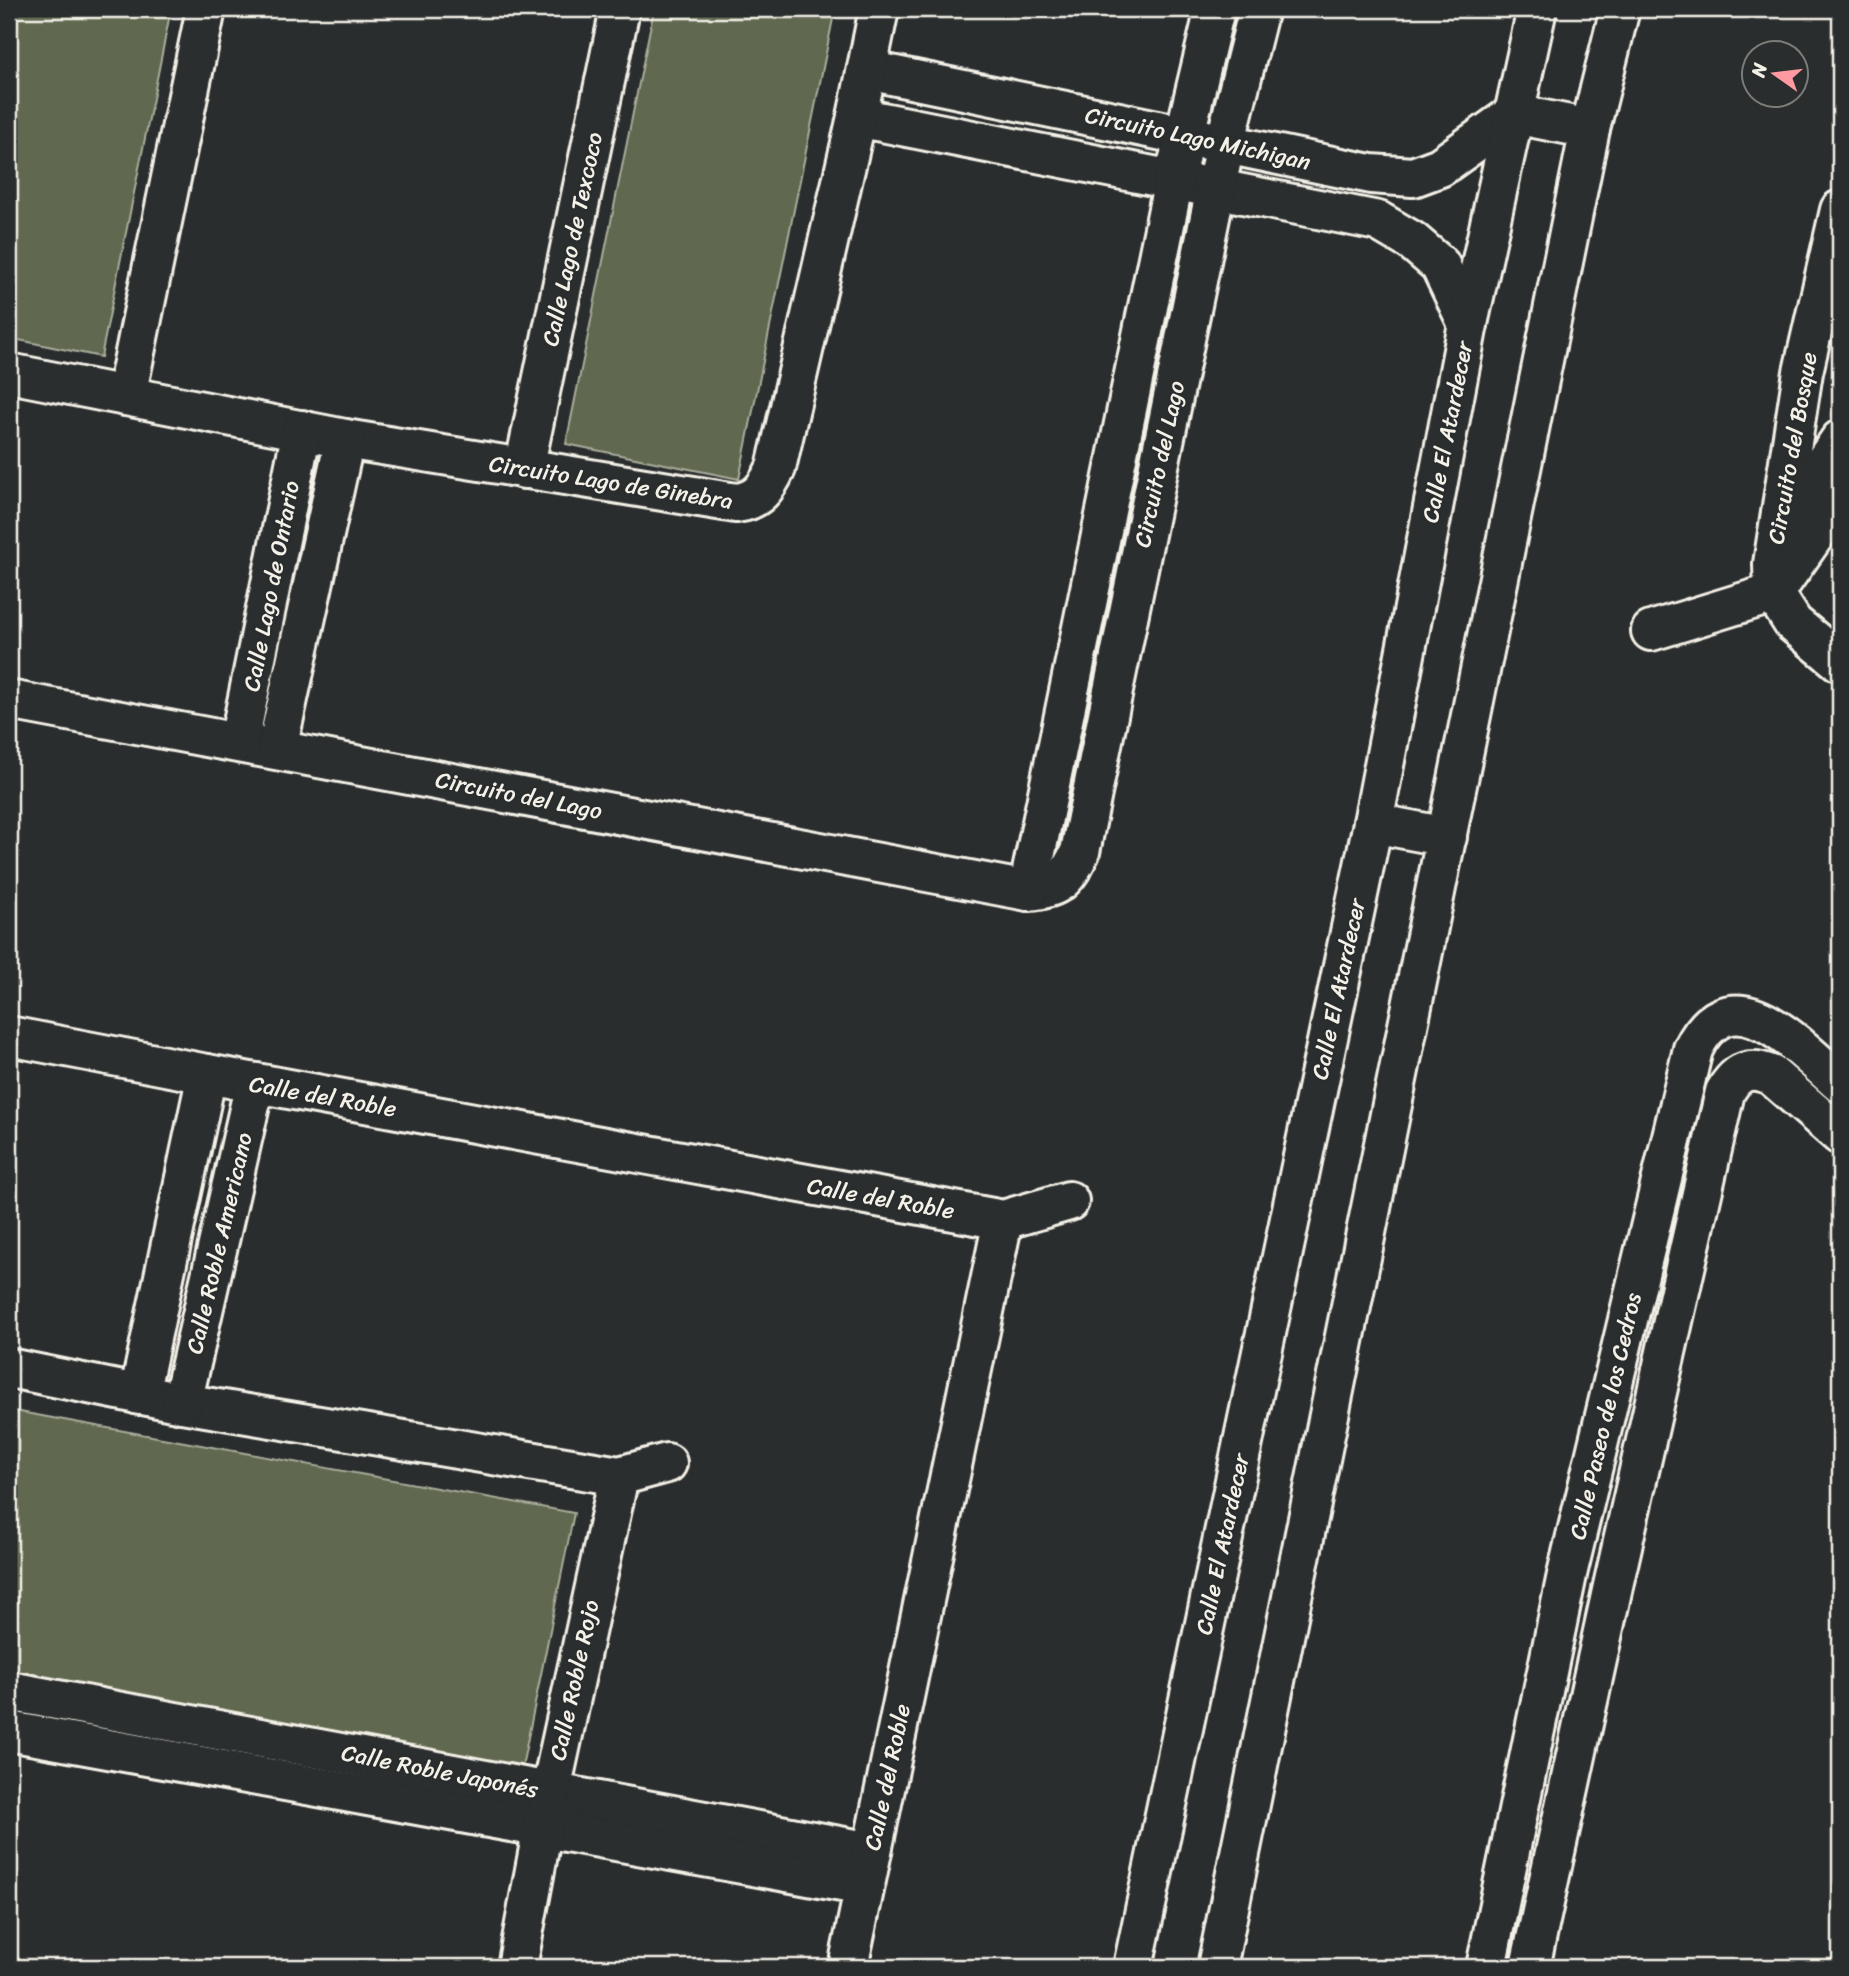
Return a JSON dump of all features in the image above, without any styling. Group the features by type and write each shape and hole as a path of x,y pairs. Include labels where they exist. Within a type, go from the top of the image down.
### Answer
{"street":[{"path":"126,396 206,9"},
{"name":"Calle Lago de Texcoco","path":"524,470 620,9"},
{"name":"Circuito Lago de Ginebra","path":"9,373 345,439 524,470 736,503 745,502 758,496 768,485 776,468 857,117 879,9"},
{"name":"Circuito del Lago","path":"1028,891 1174,180 1215,9"},
{"name":"Circuito del Lago","path":"9,700 1028,891 1048,890 1071,870 1080,852 1225,144 1259,9"},
{"name":"Calle El Atardecer","path":"1133,1967 1373,823 1468,324 1537,9"},
{"path":"1217,1967 1590,129 1620,9"},
{"name":"Circuito Lago Michigan","path":"867,70 1371,174 1413,177 1440,167 1514,114"},
{"path":"1514,114 1590,129"},
{"name":"Circuito Lago Michigan","path":"857,117 1378,221 1412,241 1440,265 1468,324"},
{"name":"Circuito del Bosque","path":"1774,593 1776,532 1803,372 1840,210"},
{"name":"Calle Lago de Ontario","path":"239,742 302,430"},
{"name":"Calle Lago de Ontario","path":"277,749 345,439"},
{"path":"1776,532 1840,440"},
{"path":"1651,631 1774,593 1840,499"},
{"path":"1774,593 1793,624 1840,662"},
{"path":"1373,823 1447,837"},
{"path":"1840,1083 1777,1028 1758,1018 1738,1013 1725,1017 1745,1072 1758,1070 1772,1075 1840,1135"},
{"name":"Calle Paseo de los Cedros","path":"1486,1967 1568,1570 1693,1049 1700,1034 1711,1023 1725,1017"},
{"name":"Calle del Roble","path":"9,1036 1003,1220 848,1967"},
{"name":"Calle Paseo de los Cedros","path":"1530,1967 1725,1093 1732,1079 1745,1072"},
{"name":"Calle Roble Americano","path":"139,1395 207,1074"},
{"name":"Calle Roble Americano","path":"182,1403 255,1083"},
{"path":"1003,1220 1069,1201"},
{"path":"9,1368 182,1403 619,1476 667,1463"},
{"name":"Calle Roble Rojo","path":"517,1967 546,1810 619,1476"},
{"path":"1568,1570 1613,1586"},
{"name":"Calle Roble Japonés","path":"9,1691 165,1720 546,1810"},
{"path":"155,1758 165,1720"},
{"name":"Calle Roble Japonés","path":"9,1731 155,1758 546,1810 868,1869"}],"green space":[{"path":"9,9 171,9 101,357 9,338"},
{"path":"654,9 835,9 739,479 566,444"},
{"path":"9,1410 574,1513 522,1767 9,1677"}]}
